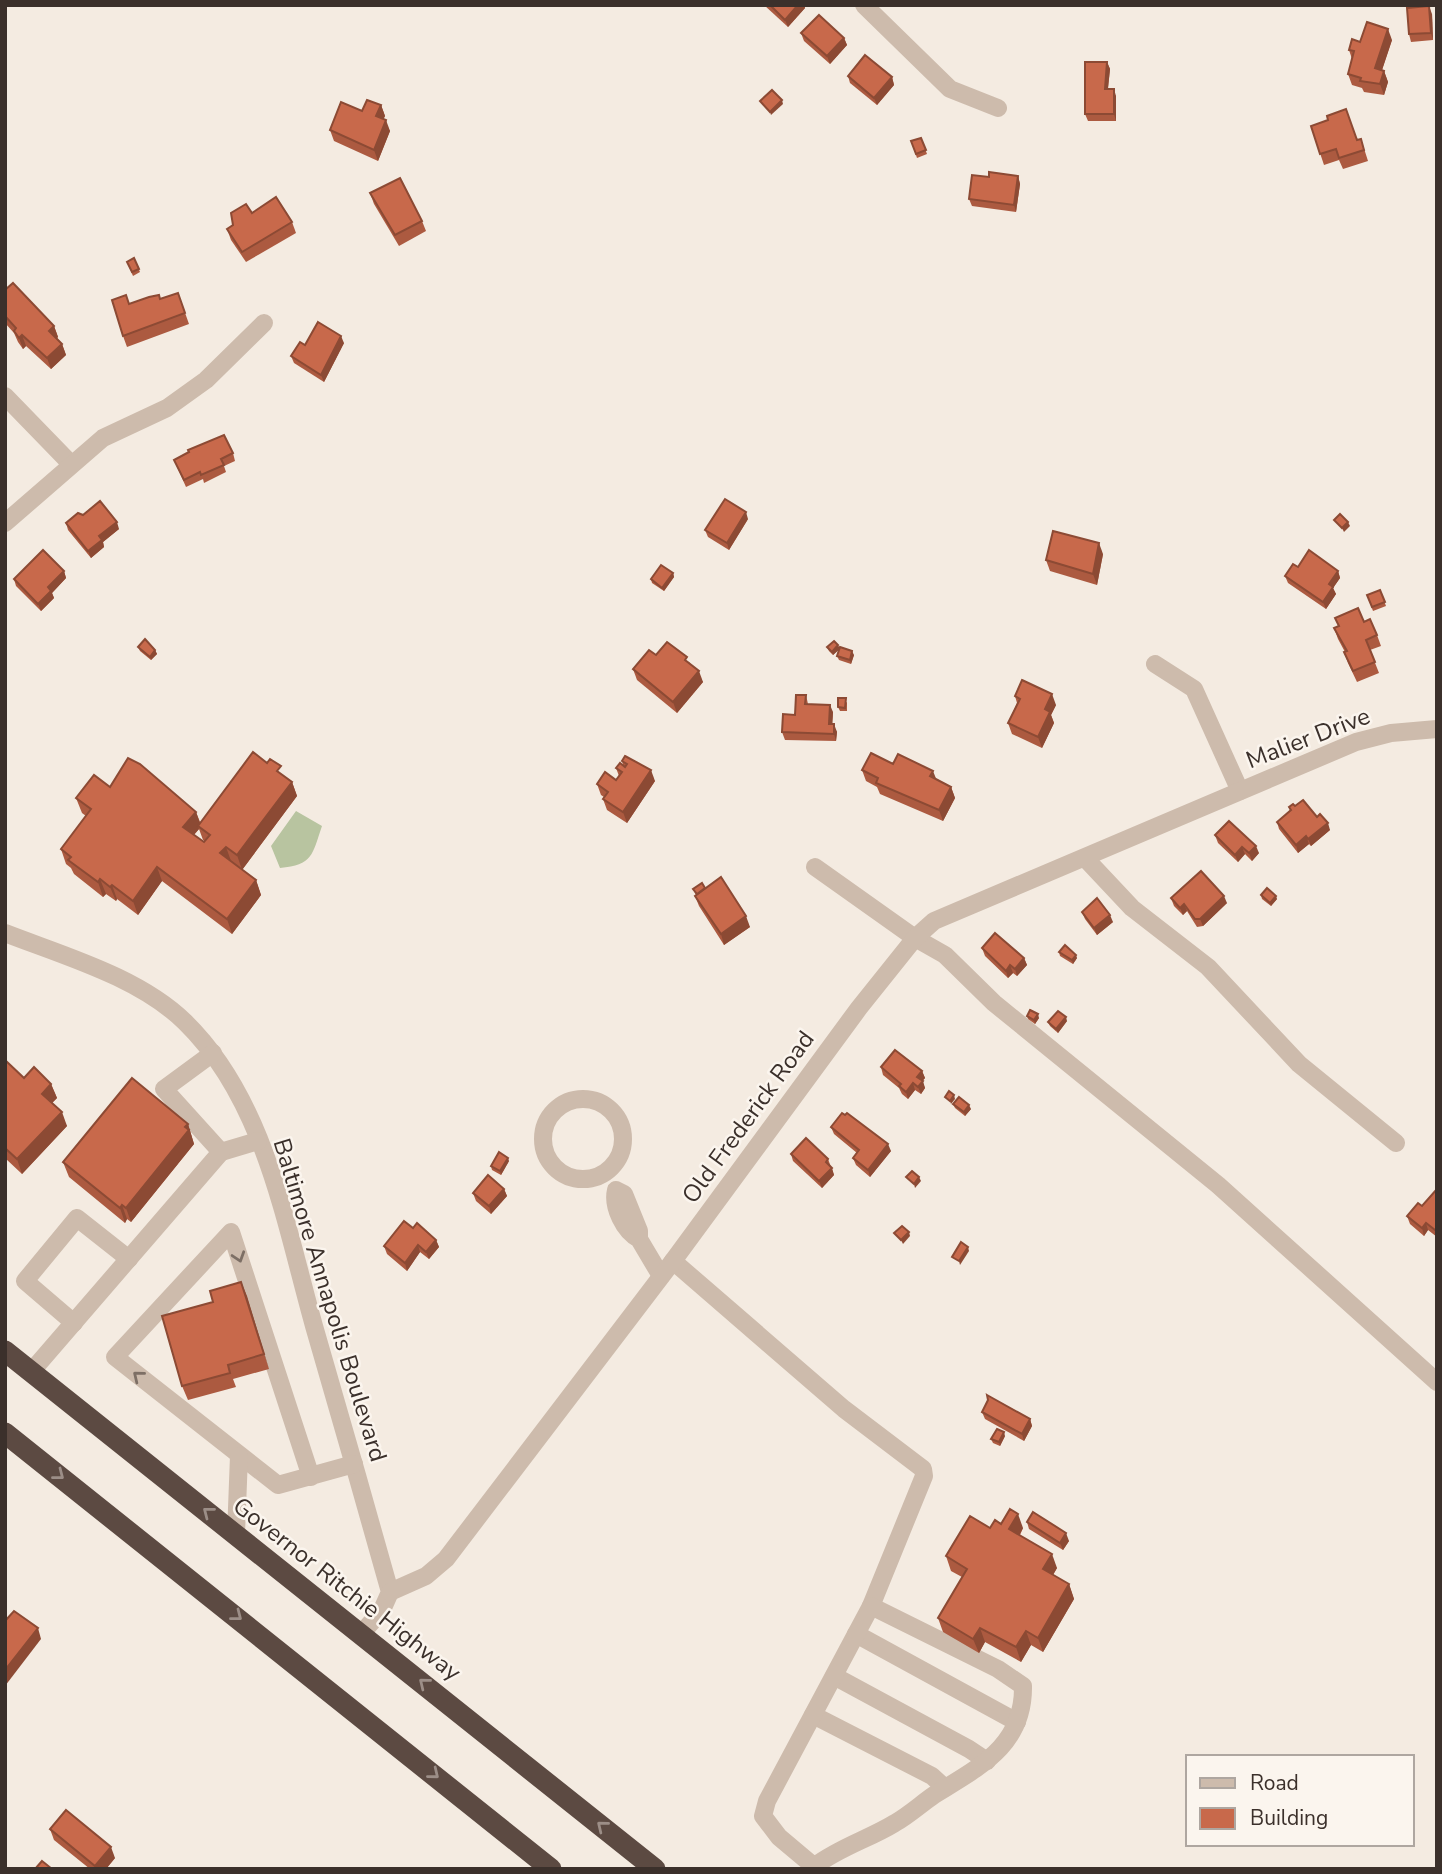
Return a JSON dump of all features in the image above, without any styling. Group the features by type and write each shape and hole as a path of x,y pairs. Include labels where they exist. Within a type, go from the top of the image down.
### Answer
{"highway":[{"name":"Governor Ritchie Highway","path":"5,1351 655,1869"},
{"path":"5,1433 551,1869"}],"street":[{"path":"864,5 950,89 998,108"},
{"path":"5,523 103,438 167,408 206,380 264,323"},
{"path":"5,396 71,464"},
{"path":"1156,664 1194,689 1240,792"},
{"name":"Malier Drive","path":"1240,792 1356,742 1391,733 1437,729"},
{"name":"Old Frederick Road","path":"390,1592 426,1576 446,1559 673,1261 859,1008 915,938 934,921 955,909 1085,858 1240,792"},
{"path":"1085,858 1132,908 1208,967 1298,1064 1396,1143"},
{"path":"815,867 915,938 945,955 994,1003 1218,1185 1437,1382"},
{"name":"Baltimore Annapolis Boulevard","path":"5,933 83,964 162,1004 183,1020 213,1053 229,1078 272,1177 390,1592"},
{"path":"213,1053 164,1089 221,1152"},
{"path":"581,1099 606,1106 615,1115 621,1126 621,1152 606,1172 580,1179 556,1169 543,1146 543,1132 556,1109 581,1099"},
{"path":"32,1372 221,1152 258,1141"},
{"path":"606,1172 616,1190 624,1194 639,1231 639,1239 661,1276"},
{"path":"74,1323 25,1281 77,1218 129,1259"},
{"path":"311,1477 231,1232 115,1357 278,1485 311,1477 354,1464"},
{"path":"673,1261 844,1409 923,1469 924,1476 871,1606 767,1801 763,1816 779,1837 816,1867 838,1849 896,1823 987,1761 1009,1739 1023,1709 1023,1686 998,1669 871,1606"},
{"path":"236,1534 239,1456"},
{"path":"362,1633 382,1610 390,1592"},
{"path":"856,1634 1017,1722"},
{"path":"834,1676 970,1749 987,1761"},
{"path":"813,1715 932,1776 945,1788"}],"green space":[{"path":"296,811 322,826 310,857 291,867 280,868 271,846"}],"building":[{"path":"770,5 798,5 785,20"},
{"path":"1429,6 1431,33 1409,34 1407,8"},
{"path":"819,15 844,38 827,56 801,33"},
{"path":"1367,22 1388,29 1375,68 1384,71 1380,84 1360,81 1361,78 1348,74 1354,51 1349,50 1352,39 1360,42"},
{"path":"865,55 892,77 874,98 848,76"},
{"path":"1085,62 1107,62 1105,89 1114,89 1114,114 1085,114"},
{"path":"772,90 782,100 770,112 760,101"},
{"path":"367,100 381,105 376,116 386,120 374,150 330,130 341,102 362,111"},
{"path":"1346,109 1357,140 1361,139 1364,150 1339,158 1336,149 1320,154 1311,126"},
{"path":"921,138 926,150 916,154 911,141"},
{"path":"989,172 1018,176 1014,205 969,199 972,175 989,177"},
{"path":"400,178 422,221 395,235 370,193"},
{"path":"276,197 292,222 242,252 227,229 233,225 231,213 246,204 252,213"},
{"path":"134,258 139,269 132,272 127,262"},
{"path":"13,283 54,326 49,331 62,344 47,358 22,335 19,338 14,331 16,328 5,316 5,290"},
{"path":"178,293 185,313 123,336 112,300 126,295 129,304 149,297 159,295 160,299"},
{"path":"318,322 341,336 321,375 291,356 300,342 305,345"},
{"path":"224,435 233,453 221,459 224,465 184,480 174,460 189,452 188,450"},
{"path":"725,499 746,512 727,543 705,530"},
{"path":"100,501 117,522 99,536 102,540 88,551 66,523 78,513 83,515"},
{"path":"1340,514 1348,522 1342,528 1334,520"},
{"path":"1053,531 1099,543 1093,574 1046,560"},
{"path":"43,550 64,571 48,587 51,591 38,604 14,579"},
{"path":"1309,550 1338,571 1329,584 1333,587 1323,602 1285,576 1293,564 1298,567"},
{"path":"661,565 673,573 662,588 651,579"},
{"path":"1380,590 1385,602 1372,607 1367,595"},
{"path":"1358,608 1364,622 1370,619 1377,635 1366,640 1375,662 1353,671 1344,652 1347,651 1334,628 1339,626 1335,618"},
{"path":"145,639 155,650 150,657 138,647"},
{"path":"834,641 838,645 832,652 827,647"},
{"path":"667,642 687,657 685,660 699,671 673,702 633,669 649,650 656,655"},
{"path":"840,647 852,651 850,660 837,656"},
{"path":"1022,680 1052,694 1045,709 1050,712 1038,737 1008,723 1020,699 1015,696"},
{"path":"796,695 806,695 805,704 830,705 829,724 834,724 834,734 782,732 783,714 795,715"},
{"path":"838,698 846,698 845,708 838,707"},
{"path":"253,752 267,763 270,759 281,766 277,771 292,782 237,855 226,847 220,853 256,880 227,919 157,867 133,901 112,885 110,887 100,879 98,882 68,860 71,857 61,849 91,809 76,798 94,775 110,787 128,758 140,764 196,812 183,827 204,842 210,835 198,826"},
{"path":"871,753 893,764 898,754 933,771 930,776 951,787 939,810 876,783 878,778 862,770"},
{"path":"625,756 651,770 623,812 603,799 608,792 597,784 605,772 616,780 622,772 616,768 620,763 625,767 627,764 622,761"},
{"path":"1303,800 1317,817 1320,814 1328,823 1296,845 1277,822 1291,810 1289,807"},
{"path":"1229,821 1256,846 1249,853 1242,847 1235,855 1215,835"},
{"path":"1201,871 1224,896 1200,919 1195,919 1184,904 1180,908 1171,898"},
{"path":"721,877 746,916 721,934 695,896"},
{"path":"702,883 705,888 697,894 693,889"},
{"path":"1267,888 1276,896 1270,903 1261,895"},
{"path":"1097,898 1110,915 1094,928 1082,912"},
{"path":"995,933 1024,958 1015,969 1010,965 1006,971 982,948"},
{"path":"1065,945 1076,955 1072,960 1059,952"},
{"path":"1030,1010 1038,1014 1034,1020 1027,1016"},
{"path":"1058,1011 1066,1017 1056,1029 1048,1022"},
{"path":"895,1050 922,1071 917,1077 923,1081 918,1087 913,1083 906,1092 899,1086 901,1084 881,1067"},
{"path":"5,1060 24,1078 34,1067 51,1084 42,1094 62,1112 17,1159 5,1148"},
{"path":"132,1078 188,1124 185,1127 189,1130 126,1208 122,1205 120,1208 63,1162"},
{"path":"949,1091 954,1095 950,1101 945,1097"},
{"path":"959,1097 969,1105 964,1112 953,1104"},
{"path":"842,1113 847,1113 888,1144 868,1170 853,1158 859,1150 831,1127"},
{"path":"806,1138 828,1159 826,1162 832,1168 819,1181 791,1154"},
{"path":"499,1152 508,1158 500,1171 491,1166"},
{"path":"912,1171 919,1177 914,1184 906,1177"},
{"path":"488,1175 504,1189 489,1206 473,1193"},
{"path":"1437,1189 1437,1228 1435,1230 1426,1223 1422,1228 1407,1216 1418,1203 1422,1206"},
{"path":"404,1221 413,1228 417,1223 436,1240 426,1252 418,1245 405,1263 384,1246"},
{"path":"902,1226 909,1232 901,1240 894,1233"},
{"path":"961,1242 968,1247 959,1261 952,1257"},
{"path":"241,1282 264,1354 228,1365 230,1373 182,1386 162,1316 213,1302 210,1291"},
{"path":"987,1395 1030,1419 1022,1434 982,1412 988,1400"},
{"path":"997,1429 1004,1432 999,1442 991,1439"},
{"path":"1010,1509 1018,1514 1009,1529 1052,1554 1043,1569 1069,1584 1038,1638 1026,1631 1016,1647 980,1628 973,1639 938,1618 967,1569 946,1556 970,1516 990,1528 995,1520 1001,1524"},
{"path":"1033,1512 1066,1533 1060,1543 1027,1522"},
{"path":"14,1611 38,1628 5,1670 5,1621"},
{"path":"66,1810 111,1847 95,1866 50,1829"},
{"path":"42,1861 52,1869 35,1869"}]}
